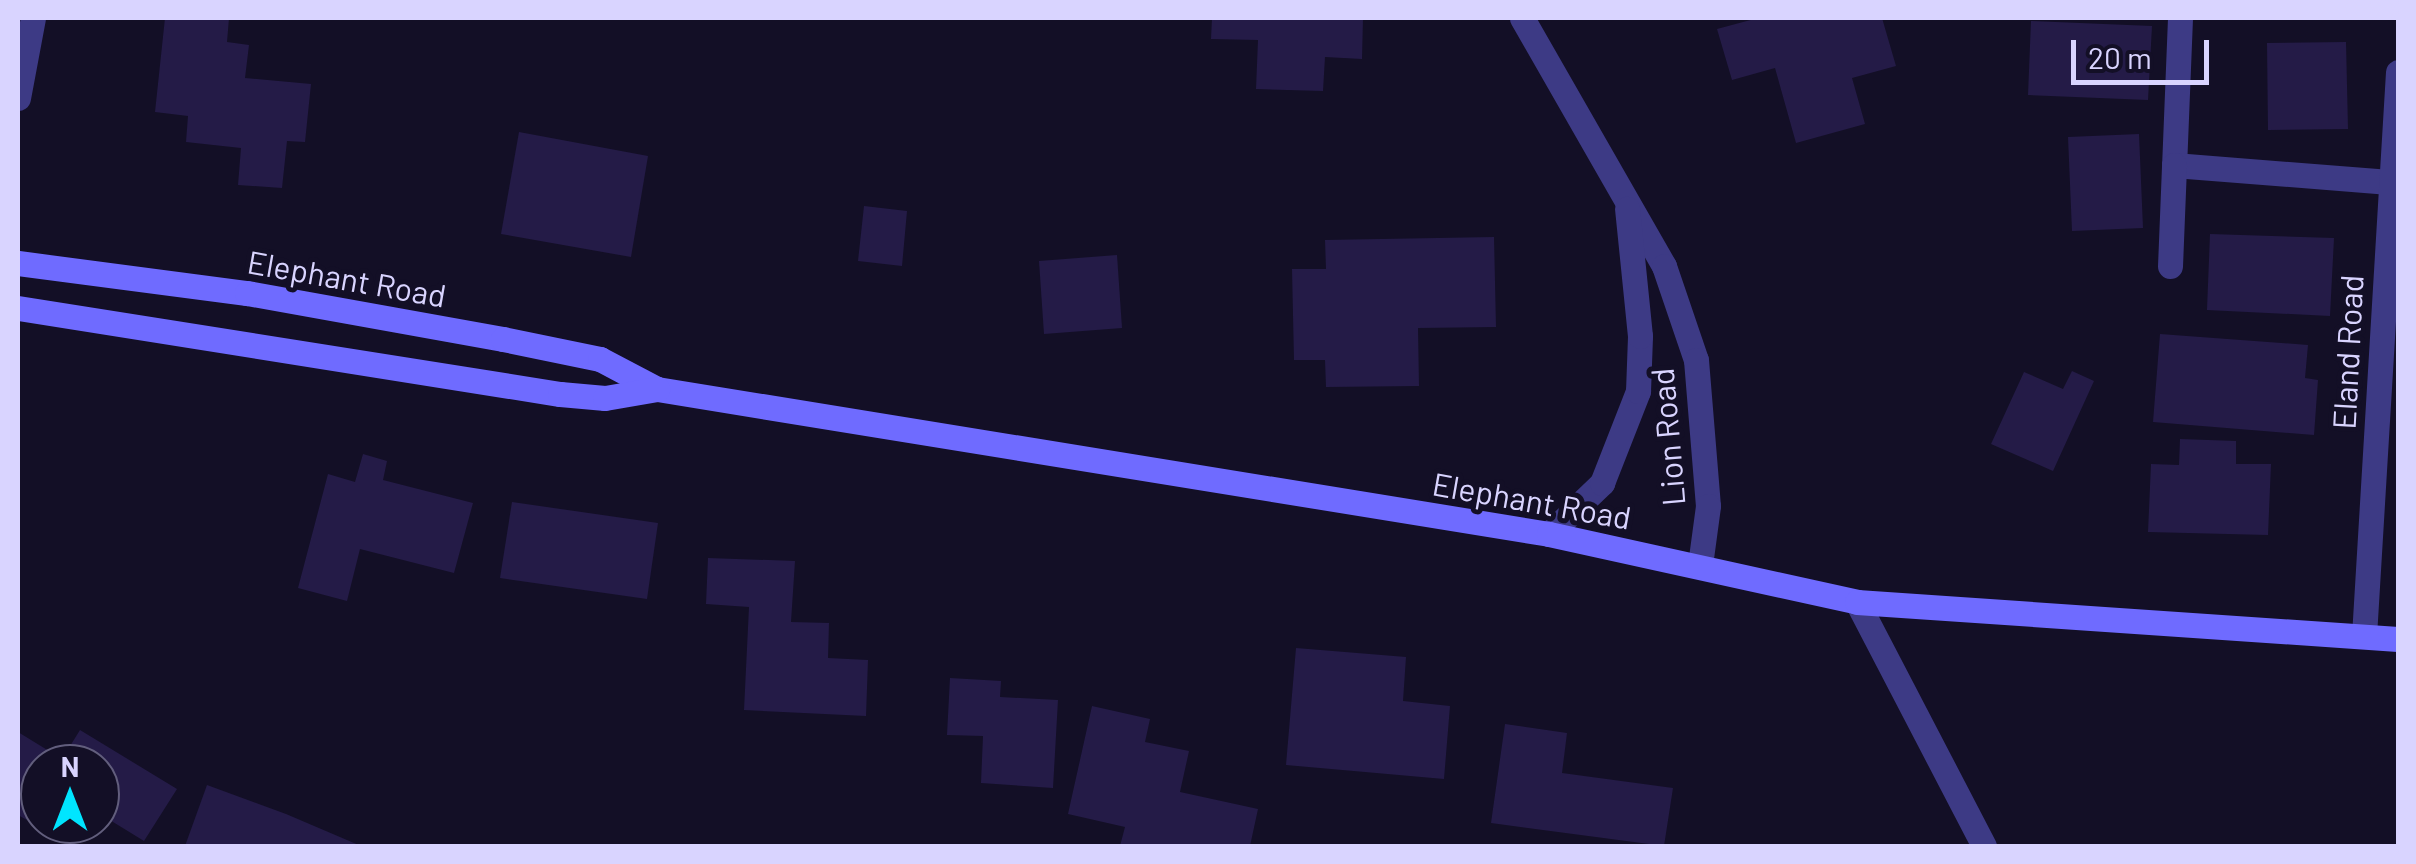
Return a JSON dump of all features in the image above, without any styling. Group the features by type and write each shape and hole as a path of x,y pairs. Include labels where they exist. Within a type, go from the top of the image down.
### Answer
{"street":[{"path":"18,98 33,18"},
{"name":"Lion Road","path":"1522,18 1664,266 1696,360 1708,506 1700,565"},
{"path":"2170,266 2180,18"},
{"name":"Eland Road","path":"2364,636 2398,72"},
{"path":"2174,165 2390,182"},
{"name":"Lion Road","path":"1549,534 1602,482 1638,390 1640,336 1626,199"},
{"name":"Elephant Road","path":"18,263 247,293 503,339 600,359 657,389 1549,534 1857,602 2398,638"},
{"name":"Elephant Road","path":"18,308 605,398 657,389"},
{"path":"496,384 503,339"},
{"path":"1857,602 1984,846"}],"building":[{"path":"165,18 229,18 227,42 249,45 245,78 311,84 305,142 287,141 282,188 238,185 241,148 186,142 188,116 155,112"},
{"path":"1212,18 1363,18 1362,59 1325,57 1323,91 1256,89 1258,40 1211,39"},
{"path":"1758,18 1882,18 1896,66 1852,78 1865,124 1796,143 1775,68 1732,80 1717,29"},
{"path":"2031,21 2152,26 2148,100 2028,95"},
{"path":"2346,42 2348,129 2268,130 2267,43"},
{"path":"519,132 648,156 631,257 501,234"},
{"path":"2139,134 2143,228 2072,231 2068,137"},
{"path":"864,206 907,211 902,266 858,261"},
{"path":"2210,234 2334,238 2330,316 2207,310"},
{"path":"1494,237 1496,327 1418,328 1419,386 1326,387 1325,360 1294,360 1292,269 1326,269 1325,240"},
{"path":"1117,255 1122,328 1044,334 1039,261"},
{"path":"2160,334 2308,345 2305,378 2318,380 2314,435 2153,422"},
{"path":"2072,371 2094,381 2053,471 1991,444 2024,372 2063,389"},
{"path":"2180,439 2236,441 2236,464 2271,464 2268,535 2148,532 2151,464 2179,465"},
{"path":"363,454 387,461 383,480 473,503 454,573 360,549 347,601 298,588 328,474 355,482"},
{"path":"512,502 658,523 647,599 500,578"},
{"path":"708,558 795,561 791,622 829,623 828,658 868,660 866,716 744,710 749,607 706,604"},
{"path":"1296,648 1406,657 1403,701 1450,706 1444,779 1286,765"},
{"path":"950,678 1001,681 1000,697 1058,700 1053,788 981,783 983,736 947,735"},
{"path":"1092,706 1150,719 1145,742 1189,751 1180,792 1258,809 1250,846 1120,846 1125,827 1068,814"},
{"path":"1505,724 1567,733 1562,773 1673,788 1664,846 1491,823"},
{"path":"80,730 103,744 71,744"},
{"path":"18,732 38,744 20,744 20,816 18,815"},
{"path":"120,754 177,789 144,841 120,826"},
{"path":"207,785 286,814 361,846 185,846"}]}
